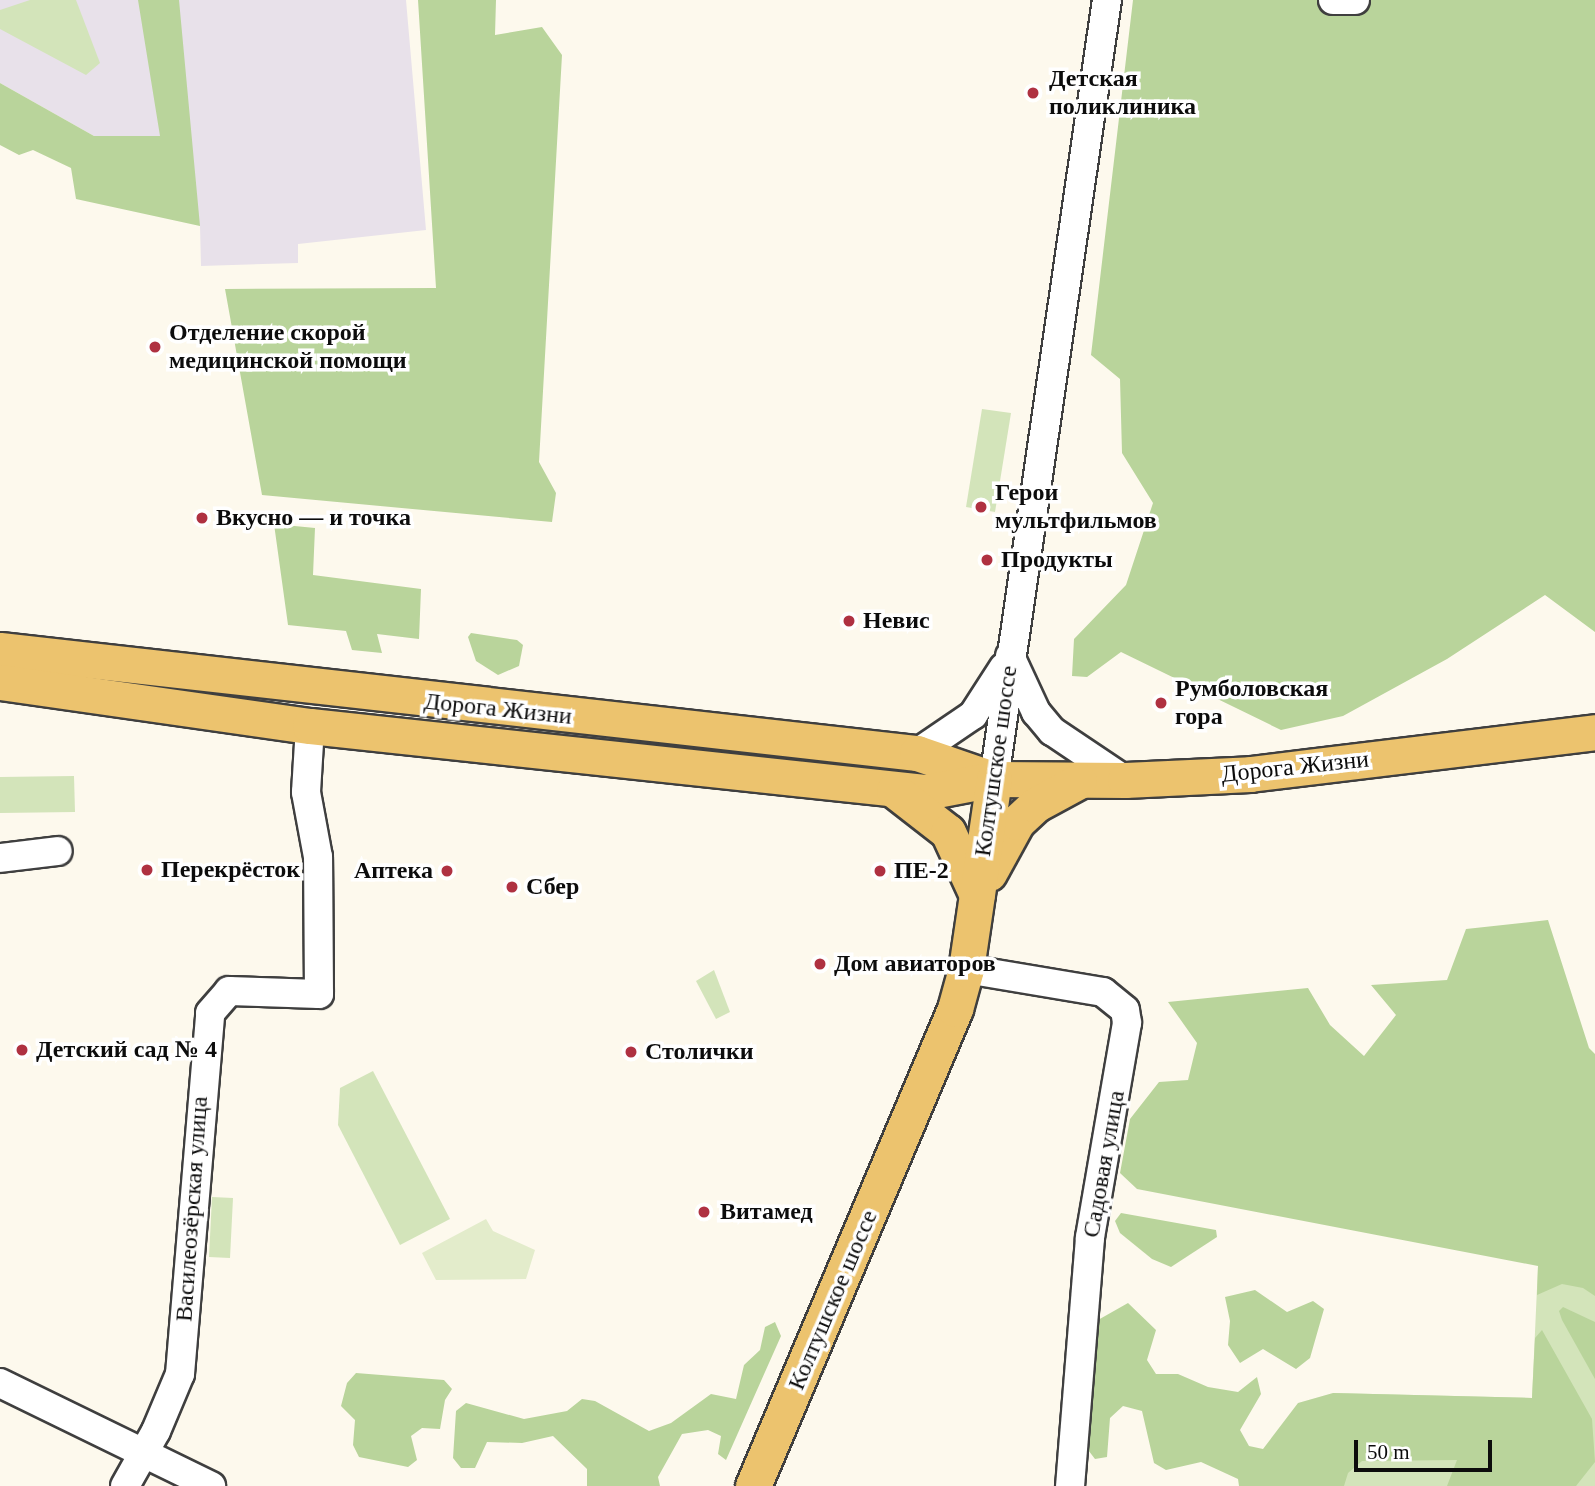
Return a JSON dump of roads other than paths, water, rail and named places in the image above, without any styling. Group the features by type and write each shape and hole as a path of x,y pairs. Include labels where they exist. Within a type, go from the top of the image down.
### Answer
{"main road":[{"name":"Дорога Жизни","path":"0,650 496,709 917,753 993,779"},
{"name":"Дорога Жизни","path":"0,682 310,726 926,792 993,779 1125,780 1250,774 1595,732"},
{"name":"Колтушское шоссе","path":"753,1486 903,1138 966,969 993,779"},
{"path":"978,899 1001,845 1017,822 1035,805 1081,779"},
{"path":"894,790 948,832 978,899"}],"street":[{"path":"1106,7 1130,0"},
{"path":"1333,0 1354,0"},
{"name":"Колтушское шоссе","path":"993,779 1106,7"},
{"path":"917,753 973,715 1010,656"},
{"path":"1010,656 1036,712 1052,731 1125,780"},
{"name":"Василеозёрская улица","path":"125,1486 143,1455 180,1374 210,1013 229,991 319,994 318,856 306,792 310,726"},
{"path":"0,858 58,851"},
{"name":"Садовая улица","path":"966,969 1103,992 1117,999 1127,1023 1090,1238 1070,1486"},
{"path":"0,1383 211,1486"}],"place":[{"name":"Детская поликлиника","path":"1033,93"},
{"name":"Отделение скорой медицинской помощи","path":"155,347"},
{"name":"Герои мультфильмов","path":"981,507"},
{"name":"Вкусно — и точка","path":"202,518"},
{"name":"Продукты","path":"987,560"},
{"name":"Невис","path":"849,621"},
{"name":"Румболовская гора","path":"1161,703"},
{"name":"Перекрёсток","path":"147,870"},
{"name":"Аптека","path":"447,871"},
{"name":"ПЕ-2","path":"880,871"},
{"name":"Сбер","path":"512,887"},
{"name":"Дом авиаторов","path":"820,964"},
{"name":"Детский сад № 4","path":"22,1050"},
{"name":"Столички","path":"631,1052"},
{"name":"Витамед","path":"704,1212"}]}
